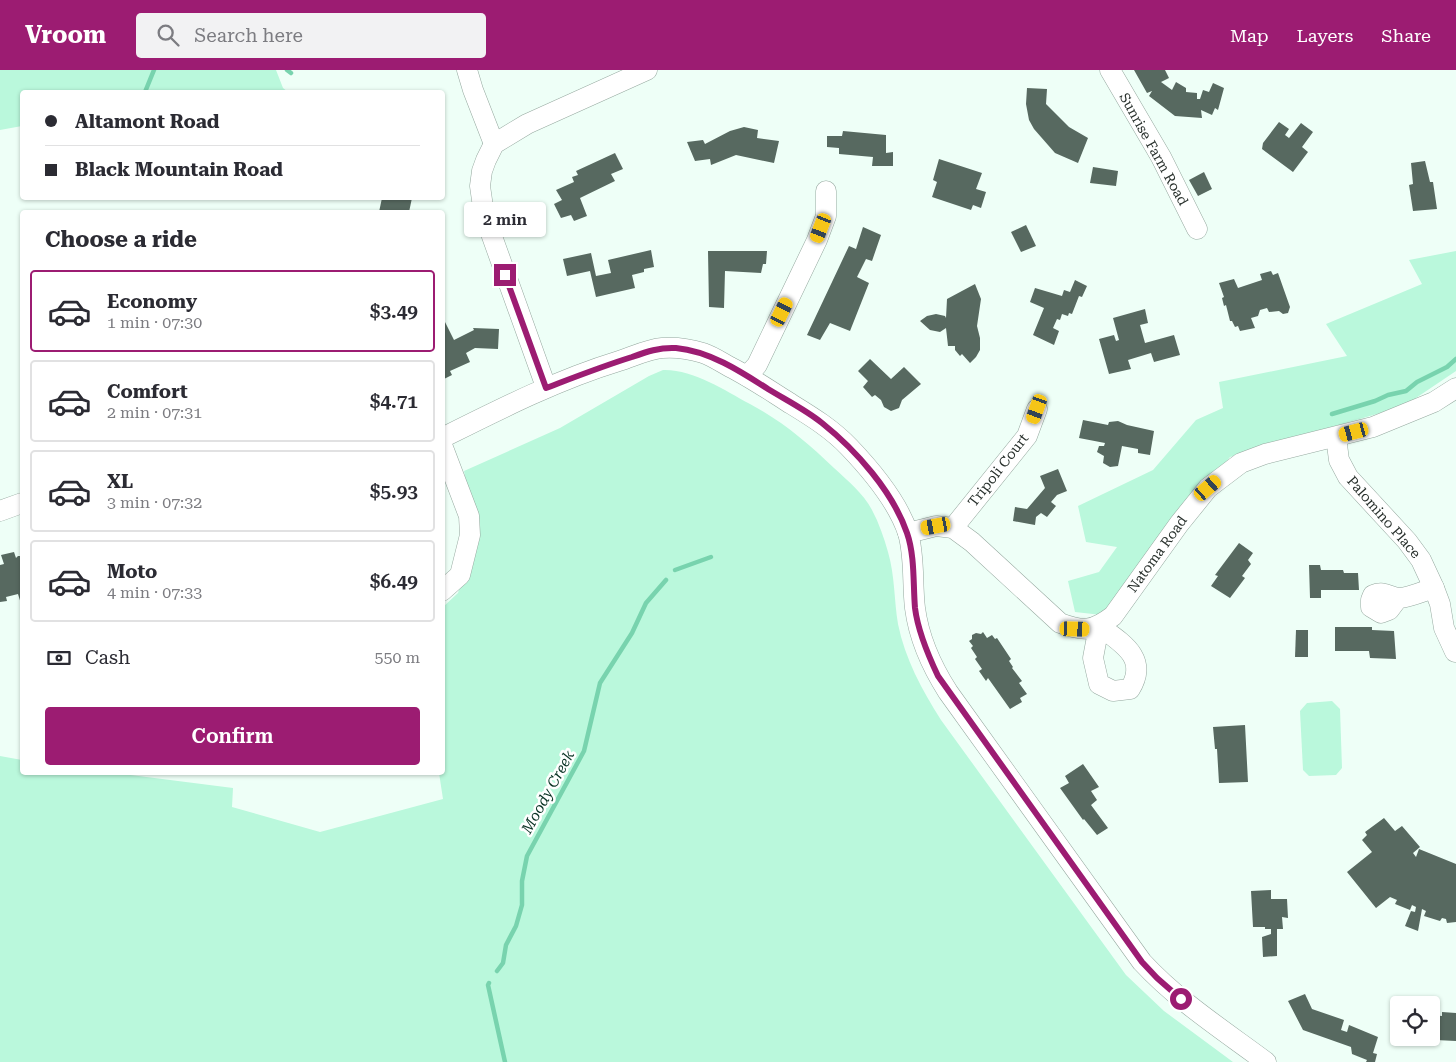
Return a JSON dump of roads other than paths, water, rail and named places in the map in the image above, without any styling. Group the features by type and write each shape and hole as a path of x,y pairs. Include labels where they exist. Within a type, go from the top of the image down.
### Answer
{"street":[{"path":"467,70 494,144"},
{"path":"546,388 484,214 480,186 482,171 494,144 527,124 647,70"},
{"name":"Sunrise Farm Road","path":"1110,70 1161,157 1198,229"},
{"path":"747,376 757,365 817,240 826,216 826,191"},
{"path":"445,436 514,401 605,365 660,348 676,348 704,354 747,376 821,422 848,446 872,473 892,502 908,533 919,625 927,654 943,684 1142,962 1181,999 1266,1062"},
{"name":"Natoma Road","path":"953,528 972,542 1060,623 1075,629 1088,629 1100,626 1113,616 1179,524 1208,488 1241,463 1265,454 1373,427 1434,402 1456,388"},
{"name":"Tripoli Court","path":"953,528 1027,436 1037,409"},
{"name":"Palomino Place","path":"1336,437 1339,460 1348,477 1407,541 1421,560 1440,604 1444,628 1455,652"},
{"path":"445,453 469,516 470,535 460,575 445,588"},
{"path":"0,511 20,504"},
{"path":"908,533 936,526 953,528"},
{"path":"1398,598 1434,588"}],"waterway":[{"path":"146,90 154,70"},
{"path":"287,70 291,73"},
{"path":"1332,414 1375,401 1388,395 1406,391 1417,382 1447,367 1456,359"},
{"name":"Moody Creek","path":"675,570 711,557"},
{"name":"Moody Creek","path":"497,971 503,963 506,945 516,926 522,905 522,881 527,856 584,751 600,683 632,633 646,603 666,580"},
{"name":"Moody Creek","path":"489,983 505,1062"}]}
